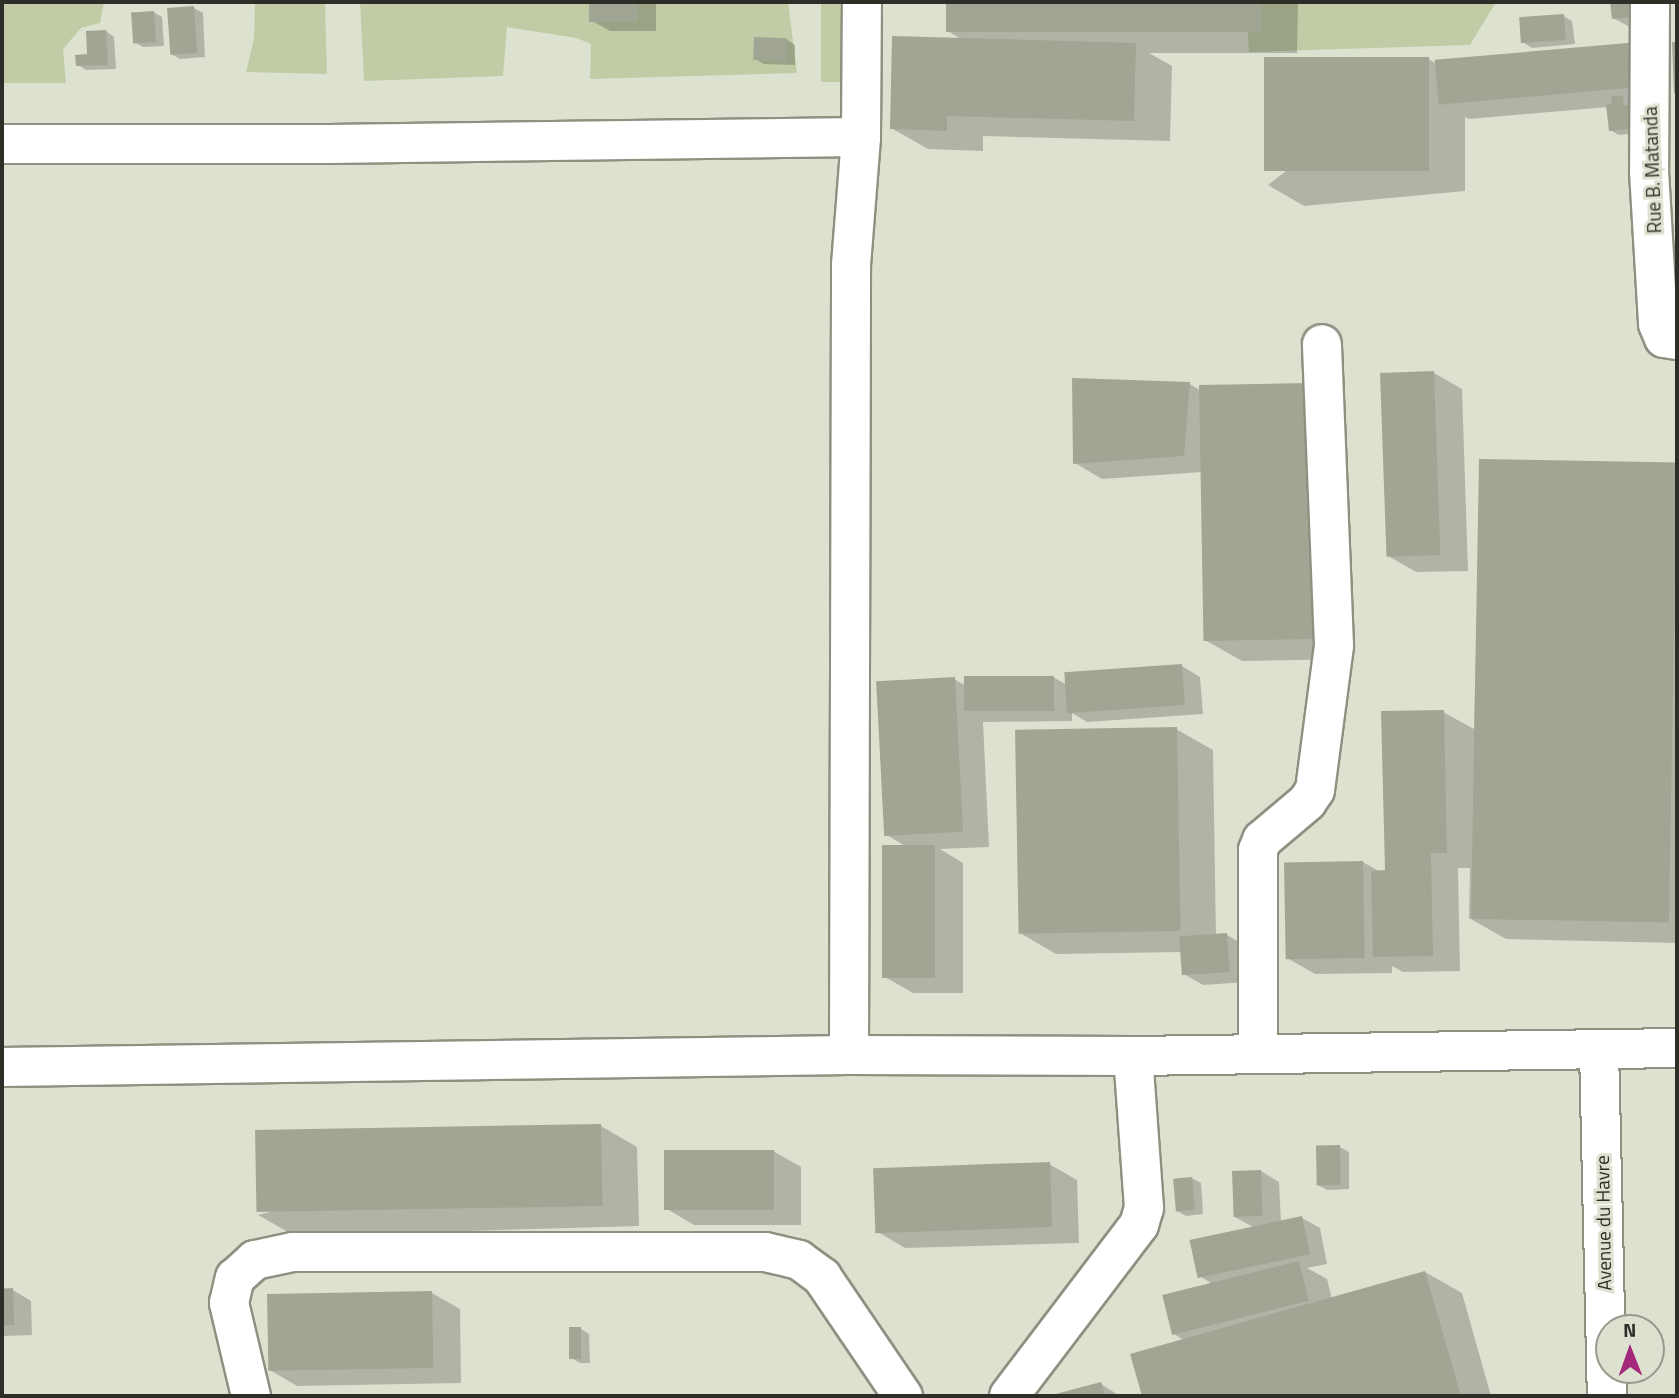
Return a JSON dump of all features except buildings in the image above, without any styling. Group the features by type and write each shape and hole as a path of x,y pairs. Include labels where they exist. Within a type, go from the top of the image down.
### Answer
{"street":[{"path":"849,1055 851,265 861,137 862,2"},
{"name":"Rue B. Matanda","path":"1650,2 1663,172 1658,324 1670,339"},
{"path":"2,144 330,144 861,137"},
{"path":"1258,1054 1258,850 1262,840 1307,802 1315,790 1334,645 1322,344"},
{"path":"2,1067 849,1055 1133,1056 1677,1048"},
{"name":"Avenue du Havre","path":"1600,1049 1606,1396"},
{"path":"1009,1396 1139,1225 1144,1208 1133,1056"},
{"path":"251,1396 229,1303 235,1278 255,1260 293,1252 765,1252 799,1260 822,1277 903,1396"}],"green space":[{"path":"2,2 104,2 100,23 81,28 63,49 66,83 2,83"},
{"path":"255,2 325,2 327,74 246,72 254,39"},
{"path":"360,2 788,2 797,73 590,79 591,44 576,38 507,27 503,76 364,81"},
{"path":"821,2 842,2 842,82 821,82"},
{"path":"1246,2 1496,2 1470,45 1249,52"}]}
